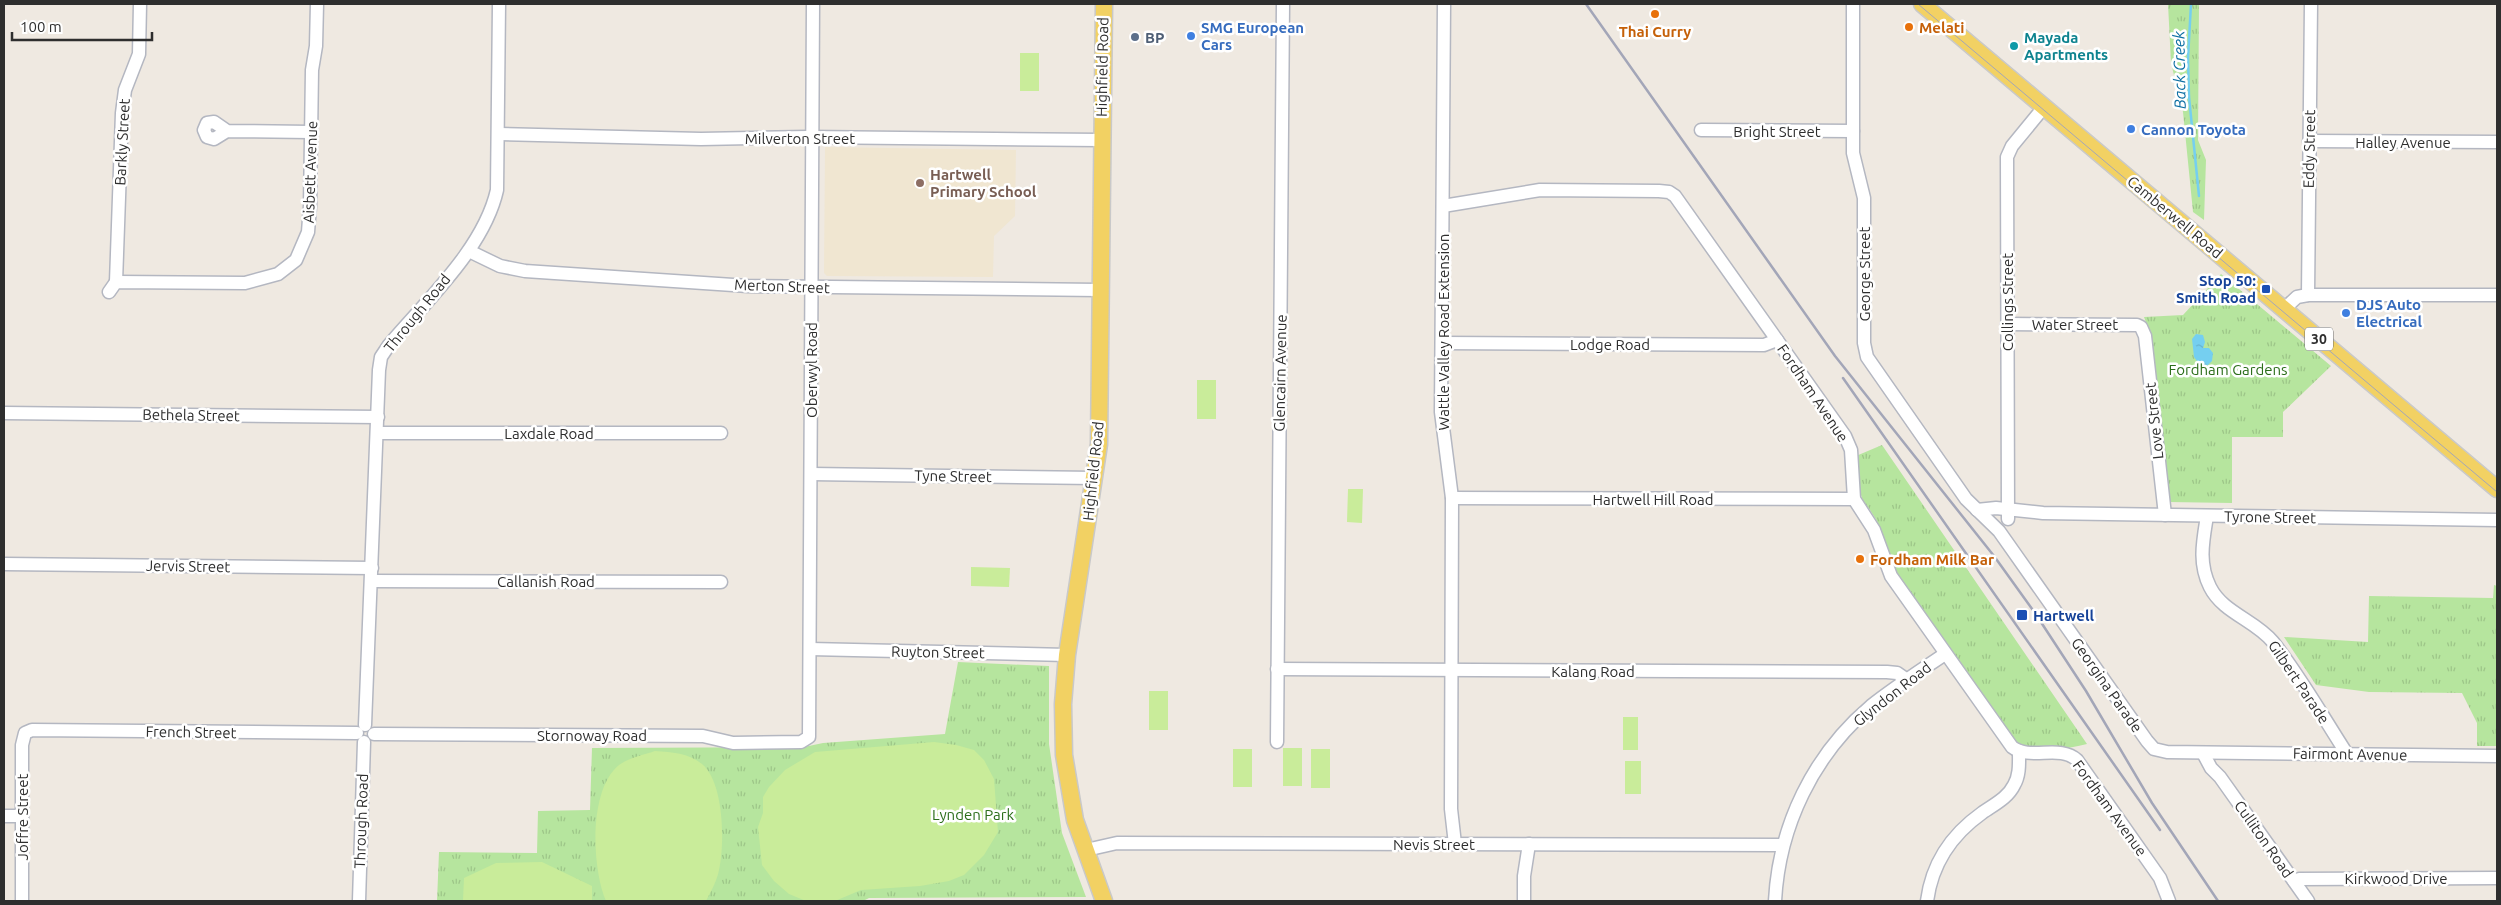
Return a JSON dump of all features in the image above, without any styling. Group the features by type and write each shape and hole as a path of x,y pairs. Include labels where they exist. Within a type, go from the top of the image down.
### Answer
{"main road":[{"name":"Highfield Road","path":"1104,4 1099,290 1099,444 1067,655 1063,704 1064,754 1075,820 1104,901"},
{"name":"Camberwell Road","path":"1922,4 1934,10 2044,107 2497,489"}],"street":[{"name":"Barkly Street","path":"113,287 122,113 125,90 139,54 140,4"},
{"name":"Aisbett Avenue","path":"113,287 245,283 278,274 296,260 308,232 312,70 317,40 317,4"},
{"name":"Through Road","path":"358,901 379,370 382,357 389,345 469,251 493,210 497,190 499,134 500,4"},
{"name":"Oberwyl Road","path":"809,737 814,4"},
{"name":"Glencairn Avenue","path":"1277,742 1282,4"},
{"name":"Wattle Valley Road Extension","path":"1444,4 1441,421 1452,498 1450,844"},
{"name":"George Street","path":"1853,4 1853,158 1864,198 1866,354 1966,499 1977,510"},
{"name":"Eddy Street","path":"2308,295 2311,4"},
{"name":"Collings Street","path":"2008,514 2008,154 2044,107"},
{"name":"Bright Street","path":"1701,130 1853,131"},
{"path":"227,131 311,132"},
{"name":"Milverton Street","path":"499,134 701,139 813,137 1101,140"},
{"name":"Halley Avenue","path":"2309,141 2497,142"},
{"name":"Fordham Avenue","path":"1443,206 1540,190 1669,192 1675,196 1848,441 1851,450 1854,499 1876,534 1891,576 1945,654 2009,744 2019,751 2063,754 2074,757 2160,878 2171,890 2176,901"},
{"name":"Merton Street","path":"469,251 500,266 525,271 748,286 1099,290"},
{"path":"2284,308 2298,297 2308,295 2497,295"},
{"name":"Water Street","path":"2008,324 2137,325 2141,328"},
{"name":"Love Street","path":"2141,328 2145,336 2165,515"},
{"name":"Lodge Road","path":"1442,343 1764,345 1777,340"},
{"name":"Bethela Street","path":"4,413 378,417"},
{"name":"Laxdale Road","path":"377,433 721,432"},
{"name":"Tyne Street","path":"811,474 1095,478"},
{"name":"Hartwell Hill Road","path":"1452,498 1854,499"},
{"name":"Tyrone Street","path":"1977,510 2008,514 2497,520"},
{"name":"Georgina Parade","path":"1977,510 1999,531 2151,746 2162,752 2208,753"},
{"path":"1999,531 2008,514"},
{"name":"Gilbert Parade","path":"2207,516 2201,559 2211,589 2222,602 2252,621 2273,642 2347,754"},
{"name":"Jervis Street","path":"4,564 372,568"},
{"name":"Callanish Road","path":"372,581 721,582"},
{"name":"Ruyton Street","path":"810,649 1067,655"},
{"name":"Glyndon Road","path":"1775,901 1782,845 1806,786 1828,751 1864,713 1945,654"},
{"name":"Kalang Road","path":"1277,669 1887,672 1897,674 1908,680"},
{"name":"French Street","path":"24,733 32,730 60,730 365,734"},
{"name":"Joffre Street","path":"22,901 22,745 24,733"},
{"name":"Stornoway Road","path":"365,734 703,736 733,742 801,742 809,737"},
{"path":"1927,901 1933,873 1948,845 1967,824 2012,790 2018,775 2019,751"},
{"name":"Fairmont Avenue","path":"2208,753 2497,756"},
{"name":"Culliton Road","path":"2208,753 2220,777 2308,901"},
{"path":"4,816 22,816"},
{"name":"Nevis Street","path":"1086,850 1117,843 1782,845"},
{"path":"1524,844 1524,901"},
{"name":"Fordham Avenue","path":"2160,878 2170,901"},
{"name":"Kirkwood Drive","path":"2294,881 2299,879 2497,878"}],"shaded area":[{"name":"Hartwell Primary School","path":"825,147 1016,150 1015,216 994,236 993,277 827,276 824,273"}],"green space":[{"path":"2168,4 2199,4 2198,140 2206,160 2204,220 2193,212 2183,112 2171,63"},
{"path":"1020,53 1039,53 1039,91 1020,91"},
{"name":"Fordham Gardens","path":"2221,274 2331,366 2283,412 2283,437 2232,437 2232,503 2168,502 2148,328 2144,317 2183,315"},
{"path":"1197,380 1216,380 1216,419 1197,419"},
{"path":"1882,445 2087,744 2070,748 2042,749 2016,743 1911,598 1893,567 1895,563 1891,555 1887,554 1876,525 1877,521 1868,507 1865,507 1858,486 1856,456"},
{"path":"1348,489 1363,489 1362,523 1347,522"},
{"path":"971,567 1010,568 1009,587 971,586"},
{"path":"2494,585 2497,586 2497,746 2477,746 2477,723 2462,693 2369,692 2316,685 2284,637 2368,642 2369,596 2493,598"},
{"name":"Lynden Park","path":"958,662 1049,666 1049,744 1062,833 1086,897 869,898 863,901 437,901 439,852 537,853 538,811 590,810 592,748 804,747 823,743 945,734"},
{"path":"1149,691 1168,691 1168,730 1149,730"},
{"path":"1623,717 1638,717 1638,750 1623,750"},
{"path":"934,742 974,750 984,760 994,779 998,832 984,855 964,875 949,881 920,886 861,890 835,901 806,901 789,894 774,881 762,865 758,827 763,813 763,797 769,787 785,770 815,752"},
{"path":"1283,748 1302,748 1302,786 1283,786"},
{"path":"1233,749 1252,749 1252,787 1233,787"},
{"path":"1311,749 1330,749 1330,788 1311,788"},
{"path":"655,751 680,754 697,760 709,773 715,784 721,814 721,858 714,886 706,901 606,901 601,887 596,850 596,830 602,792 609,777 619,765"},
{"path":"1625,761 1641,761 1641,794 1625,794"},
{"path":"542,862 592,886 592,901 463,901 464,878 496,863"}],"water":[{"path":"2196,334 2203,335 2205,342 2203,348 2209,348 2213,353 2212,361 2208,365 2200,365 2194,357 2192,339"}],"waterway":[{"name":"Back Creek","path":"2191,4 2188,58 2189,97 2199,196"}],"tram line":[{"path":"1918,4 2497,492"}],"railway":[{"path":"1586,4 1835,356 1994,556 2035,613 2086,691 2152,803 2218,901"},
{"path":"1843,378 2160,830"}],"place":[{"name":"Thai Curry","path":"1655,14"},
{"name":"Melati","path":"1909,27"},
{"name":"SMG European Cars","path":"1191,36"},
{"name":"BP","path":"1135,37"},
{"name":"Mayada Apartments","path":"2014,46"},
{"name":"Cannon Toyota","path":"2131,129"},
{"name":"Hartwell Primary School","path":"920,183"},
{"name":"Stop 50: Smith Road","path":"2266,289"},
{"name":"DJS Auto Electrical","path":"2346,313"},
{"name":"Fordham Milk Bar","path":"1860,559"},
{"name":"Hartwell","path":"2022,615"}]}
